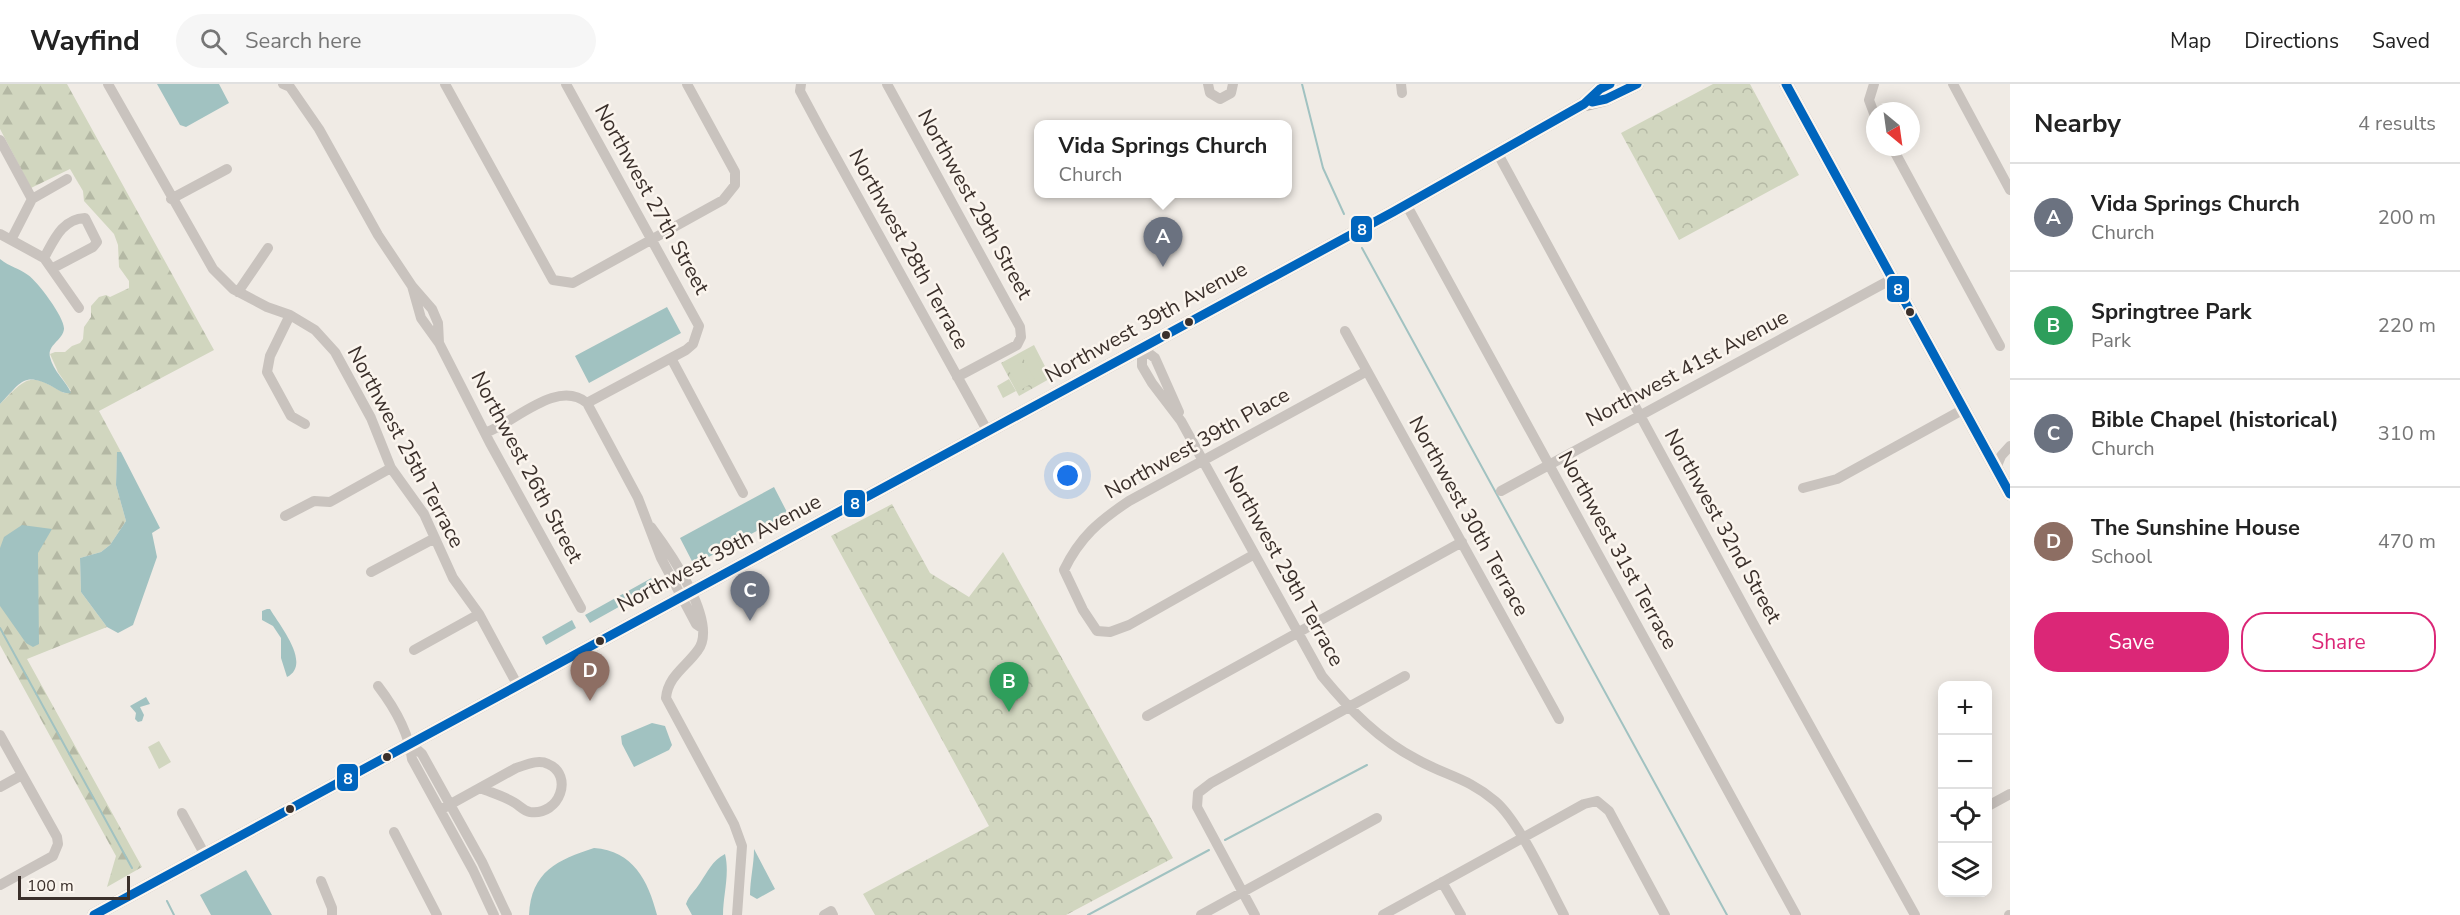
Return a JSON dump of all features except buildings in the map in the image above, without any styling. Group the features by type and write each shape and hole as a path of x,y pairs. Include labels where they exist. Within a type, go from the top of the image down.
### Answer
{"main road":[{"name":"Northwest 39th Avenue","path":"94,915 1498,154 1584,104 1600,89 1610,84"},
{"name":"Northwest 39th Avenue","path":"1584,104 1606,99 1637,84"},
{"path":"1786,84 2010,494"}],"street":[{"name":"Northwest 25th Terrace","path":"108,84 204,257 218,274 238,292 267,307 290,315 315,330 335,352 371,418 391,468 419,507 453,578 479,614 518,686"},
{"name":"Northwest 26th Street","path":"283,84 290,87 319,129 378,235 436,316 439,343 485,433 581,609"},
{"path":"445,84 553,280 562,283 573,283 723,200 735,185 735,172 687,84"},
{"name":"Northwest 27th Street","path":"566,84 699,326 693,344 671,358"},
{"name":"Northwest 28th Terrace","path":"801,84 800,91 988,432"},
{"name":"Northwest 29th Street","path":"887,84 1020,327 1021,337 1017,345 957,377"},
{"path":"1208,84 1210,93 1220,99 1231,93 1233,84"},
{"path":"1953,84 2010,190"},
{"path":"0,140 32,199"},
{"name":"Northwest 32nd Street","path":"1498,154 1915,915"},
{"path":"1897,156 2000,346"},
{"path":"171,199 226,169"},
{"path":"11,240 32,199 67,179"},
{"name":"Northwest 31st Terrace","path":"1406,204 1796,915"},
{"path":"44,258 62,227 76,219 85,218 97,242 93,247 53,268"},
{"path":"0,234 44,258 79,308"},
{"path":"238,292 268,248"},
{"name":"Northwest 41st Avenue","path":"1501,491 1892,279"},
{"path":"290,315 270,356 267,372 291,416 305,424"},
{"name":"Northwest 30th Terrace","path":"1345,331 1559,719"},
{"name":"Northwest 29th Terrace","path":"1142,348 1142,366 1181,422 1296,633 1322,676 1348,708 1372,730 1419,761 1476,786 1497,803 1522,839 1564,915"},
{"path":"587,403 671,358 743,493"},
{"name":"Northwest 39th Place","path":"1253,555 1121,629 1110,632 1097,631 1083,610 1064,570 1083,538 1100,520 1129,501 1368,371"},
{"path":"485,433 554,397 571,395 580,397 587,403 651,527 667,548 686,595 703,621 704,638 699,649 667,686 666,698 734,824 742,846 737,915"},
{"path":"1803,488 1837,479 1964,409"},
{"path":"1983,445 1997,448 2009,447"},
{"path":"1996,468 2009,447"},
{"path":"285,516 314,501 330,502 391,468"},
{"path":"371,572 435,538"},
{"path":"1147,716 1462,542"},
{"path":"414,650 479,614"},
{"path":"1255,915 1197,807 1197,793 1210,783 1405,676"},
{"path":"378,686 386,696 410,742 422,754 491,879 507,915"},
{"path":"0,735 57,837 57,850 53,856 0,885"},
{"path":"410,742 412,759 473,870 494,915"},
{"path":"440,810 516,768 538,763 548,764 556,771 562,786 559,799 552,807 539,813 527,812 502,796 480,788"},
{"path":"0,787 22,775"},
{"path":"1992,804 2010,794"},
{"path":"1383,915 1584,804 1598,801 1609,811 1665,915"},
{"path":"182,813 205,855"},
{"path":"1201,915 1377,818"},
{"path":"394,832 437,915"},
{"path":"321,881 332,909 332,915"},
{"path":"1443,882 1461,915"}],"green space":[{"path":"0,84 67,84 214,350 99,411 121,452 117,452 116,485 126,521 110,545 101,552 80,558 81,592 107,627 27,659 142,867 107,887 116,856 0,645 0,404 29,380 43,382 64,393 71,391 58,372 50,354 65,352 80,343 83,339 84,327 91,317 91,306 99,297 106,295 110,297 129,288 129,281 119,267 118,245 114,234 84,201 83,191 70,169 31,188 0,129"},
{"path":"1713,84 1750,84 1799,175 1679,240 1621,133"},
{"path":"1034,345 1051,378 1019,396 1001,363"},
{"path":"1034,352 1047,376 1036,382 1023,358"},
{"path":"1018,361 1031,384 1020,390 1007,367"},
{"path":"1009,379 1016,391 1003,398 997,386"},
{"path":"892,504 930,573 969,597 1003,552 1173,858 1066,915 875,915 863,894 989,826 831,536"},
{"path":"159,741 171,762 159,769 148,747"}],"water":[{"path":"157,84 219,84 229,103 186,127 180,125"},
{"path":"0,259 32,279 50,300 60,317 63,333 51,349 50,357 71,393 62,392 43,382 29,380 18,385 0,404"},
{"path":"667,307 681,333 589,383 575,356"},
{"path":"117,452 121,452 160,528 152,533 157,557 133,625 118,633 107,627 81,592 80,558 101,552 110,545 126,521 116,485"},
{"path":"774,487 788,514 694,565 680,538"},
{"path":"22,525 52,529 38,553 39,644 33,647 26,643 0,606 0,548 4,537"},
{"path":"655,576 660,584 590,623 585,615"},
{"path":"270,609 292,644 295,654 294,671 287,677 281,658 281,638 273,626 262,620 262,611"},
{"path":"572,620 576,628 546,645 542,637"},
{"path":"146,697 150,704 140,707 144,715 142,721 138,722 135,719 136,713 130,706"},
{"path":"652,723 665,726 672,745 669,750 634,767 622,744 621,736"},
{"path":"594,848 608,850 629,861 649,890 657,915 529,915 531,900 541,878 558,863"},
{"path":"754,849 775,889 757,899 750,895"},
{"path":"725,854 727,877 723,915 692,915 686,904 689,898 713,863"},
{"path":"246,870 272,915 211,915 200,895"}],"waterway":[{"path":"1302,84 1323,168 1344,214"},
{"path":"1362,248 1727,915"},
{"path":"0,628 132,868"},
{"path":"1225,840 1367,765"},
{"path":"1088,915 1209,850"},
{"path":"167,901 174,915"}],"transit line":[{"name":"8","path":"94,915 1393,212 1584,104 1600,89 1610,84"},
{"name":"8","path":"1592,102 1606,99 1637,84"},
{"name":"8","path":"1786,84 2010,494"}],"place":[{"name":"Vida Springs Church","path":"1163,267"},
{"name":"Bible Chapel (historical)","path":"750,621"},
{"name":"The Sunshine House","path":"590,701"},
{"name":"Springtree Park","path":"1009,712"}]}
